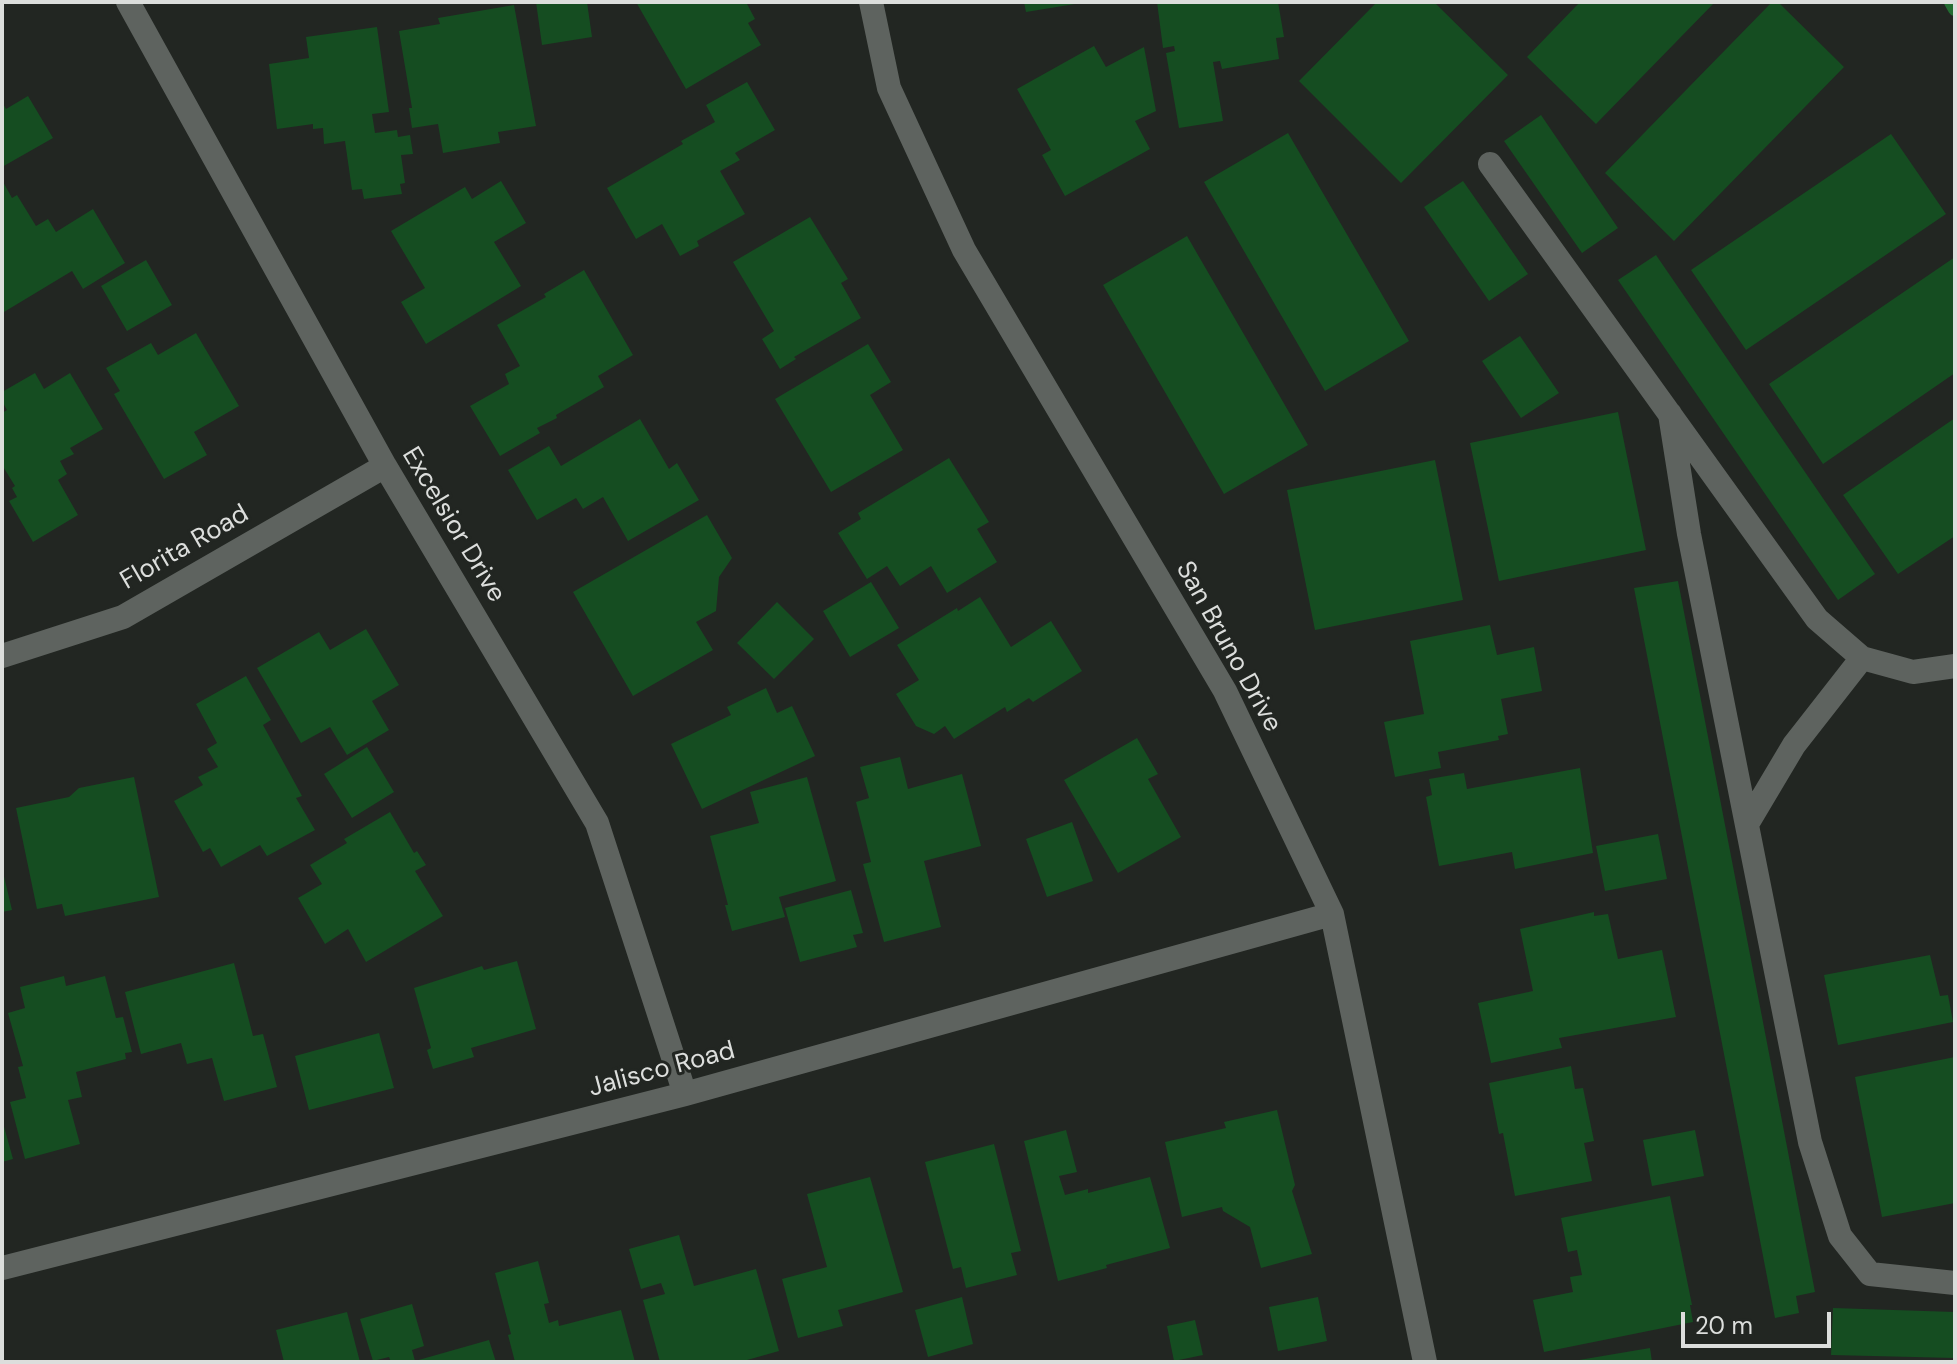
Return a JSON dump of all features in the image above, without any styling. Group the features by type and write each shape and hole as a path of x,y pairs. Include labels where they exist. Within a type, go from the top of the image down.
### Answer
{"street":[{"name":"Excelsior Drive","path":"128,2 385,466 597,823 685,1094"},
{"name":"San Bruno Drive","path":"871,2 889,88 964,250 1225,691 1332,914 1425,1362"},
{"path":"1490,164 1817,619 1862,658 1913,672 1955,666"},
{"path":"1670,414 1689,534 1810,1142 1840,1236 1870,1274 1955,1283"},
{"name":"Florita Road","path":"2,656 123,617 385,466"},
{"path":"1747,824 1794,745 1862,658"},
{"name":"Jalisco Road","path":"2,1268 685,1094 1332,914"}],"building":[{"path":"536,2 587,2 592,37 542,45"},
{"path":"636,2 746,2 755,19 748,23 761,45 686,89"},
{"path":"1024,2 1075,2 1075,4 1026,12"},
{"path":"1157,2 1278,2 1284,37 1276,38 1279,59 1222,69 1220,61 1213,62 1223,121 1179,128 1166,53 1175,51 1174,46 1163,48"},
{"path":"1377,2 1434,2 1508,75 1401,183 1299,81"},
{"path":"1580,2 1715,2 1596,124 1527,57"},
{"path":"1772,2 1778,2 1844,67 1674,241 1605,173"},
{"path":"514,5 536,126 498,132 500,143 443,153 438,124 412,128 409,108 412,108 399,31 440,24 438,18"},
{"path":"377,27 389,112 372,114 375,133 397,130 398,137 410,135 413,154 401,155 405,183 400,184 402,194 364,199 362,189 352,190 345,141 324,144 323,128 313,129 313,124 277,129 269,64 309,58 306,37"},
{"path":"1094,46 1106,67 1144,47 1156,111 1135,121 1150,149 1065,196 1042,155 1051,150 1017,89"},
{"path":"747,82 775,130 735,153 740,160 720,171 745,214 697,241 699,246 680,256 662,224 636,239 607,188 715,122 706,105"},
{"path":"28,96 53,138 2,167 2,102 6,109"},
{"path":"1541,115 1618,228 1582,253 1504,141"},
{"path":"1288,133 1409,341 1325,391 1204,182"},
{"path":"1891,134 1946,214 1746,350 1691,270"},
{"path":"2,180 12,198 17,195 36,226 48,219 56,232 93,209 125,263 83,289 72,271 4,312"},
{"path":"501,181 526,223 494,242 521,286 426,344 401,302 425,288 391,231 465,187 472,199"},
{"path":"1463,181 1528,274 1489,301 1424,207"},
{"path":"810,217 848,279 841,283 861,318 794,357 796,359 780,369 762,339 774,331 733,262"},
{"path":"1187,236 1308,445 1224,494 1103,285"},
{"path":"1656,255 1875,574 1838,600 1618,280"},
{"path":"1955,257 1955,373 1823,464 1769,384"},
{"path":"146,260 172,305 127,331 101,286"},
{"path":"584,270 633,355 598,376 604,387 556,415 557,418 537,428 540,433 500,456 470,406 509,384 505,374 520,366 497,325 546,297 544,294"},
{"path":"196,333 239,406 194,432 207,455 164,479 114,394 120,391 106,368 151,343 158,355"},
{"path":"1520,336 1559,393 1521,418 1482,361"},
{"path":"868,344 891,382 870,395 903,450 831,492 775,399"},
{"path":"35,373 44,389 70,373 103,429 70,448 74,454 60,461 67,474 58,480 78,515 33,542 9,501 17,497 12,488 15,486 2,465 2,413 7,410 2,401 2,392"},
{"path":"1618,412 1646,550 1499,581 1470,443"},
{"path":"1955,418 1955,536 1898,574 1843,495"},
{"path":"640,419 669,469 677,463 699,500 628,541 603,497 583,509 576,498 537,520 508,470 549,446 561,466"},
{"path":"949,458 989,522 977,529 997,562 947,593 931,566 900,586 887,566 867,579 838,533 861,519 858,513"},
{"path":"1435,460 1463,600 1315,630 1287,490"},
{"path":"707,515 732,558 719,577 716,611 696,622 713,650 633,696 573,592"},
{"path":"1678,581 1815,1292 1796,1296 1799,1313 1775,1318 1634,588"},
{"path":"871,582 899,628 850,657 823,611"},
{"path":"980,597 1011,647 1051,621 1082,671 1033,702 1029,698 1007,712 1005,707 954,739 945,726 934,734 916,726 896,694 919,680 897,645"},
{"path":"777,602 814,639 774,679 737,643"},
{"path":"1490,625 1497,655 1534,647 1542,691 1501,699 1508,734 1498,736 1499,740 1438,752 1441,768 1395,777 1384,722 1424,714 1410,641"},
{"path":"366,629 399,685 372,701 389,730 347,755 330,727 301,743 257,668 319,632 330,650"},
{"path":"246,676 271,720 263,725 302,796 296,798 315,830 267,856 260,845 221,867 210,848 203,852 174,801 203,785 198,777 218,767 207,749 217,743 196,704"},
{"path":"766,688 777,713 792,706 815,756 702,809 671,744 731,715 727,707"},
{"path":"1137,738 1158,774 1148,779 1181,837 1118,873 1064,780"},
{"path":"367,747 394,792 352,818 324,774"},
{"path":"900,757 908,789 962,774 981,846 924,861 941,927 884,942 863,864 871,862 856,802 869,798 860,767"},
{"path":"1580,768 1593,853 1515,869 1512,852 1439,866 1426,797 1432,795 1429,779 1464,773 1467,789"},
{"path":"134,777 159,897 65,916 62,904 37,909 16,808 69,797 79,788"},
{"path":"807,777 836,881 779,897 785,917 732,931 710,836 759,823 750,792"},
{"path":"390,812 414,853 417,851 426,865 415,871 443,916 366,962 348,929 325,944 298,898 322,884 310,865 347,843 344,839"},
{"path":"1072,822 1093,881 1047,897 1026,839"},
{"path":"1658,834 1667,879 1605,891 1596,846"},
{"path":"2,868 12,910 2,912"},
{"path":"851,890 863,933 853,935 857,947 800,962 785,908"},
{"path":"1594,912 1594,916 1608,914 1618,959 1662,950 1676,1017 1559,1038 1562,1048 1491,1063 1478,1003 1533,991 1520,929"},
{"path":"1930,955 1940,996 1948,995 1953,1022 1838,1045 1824,975"},
{"path":"517,961 536,1029 471,1048 474,1057 433,1069 427,1050 431,1048 414,988 482,966 484,970"},
{"path":"234,963 253,1036 263,1034 277,1087 224,1101 212,1058 187,1064 181,1043 141,1054 125,992"},
{"path":"64,976 66,986 105,976 116,1018 123,1017 132,1052 125,1053 126,1059 76,1072 82,1097 68,1100 80,1144 25,1159 10,1102 26,1098 18,1067 23,1066 8,1013 25,1008 20,987"},
{"path":"379,1033 394,1088 309,1110 295,1056"},
{"path":"1955,1057 1955,1203 1882,1217 1855,1077"},
{"path":"1571,1066 1575,1089 1583,1088 1594,1141 1584,1143 1592,1181 1515,1196 1503,1133 1499,1134 1489,1083"},
{"path":"1277,1110 1295,1185 1292,1191 1312,1254 1261,1268 1250,1227 1223,1211 1222,1207 1182,1217 1165,1142 1226,1128 1224,1122"},
{"path":"2,1124 13,1159 2,1162"},
{"path":"1066,1130 1077,1172 1059,1176 1065,1195 1088,1189 1088,1193 1150,1177 1170,1248 1058,1281 1024,1141"},
{"path":"1695,1130 1704,1176 1652,1186 1643,1140"},
{"path":"994,1144 1021,1251 1011,1253 1017,1275 966,1288 961,1267 953,1269 925,1162"},
{"path":"870,1177 903,1292 838,1310 843,1326 798,1338 782,1279 827,1267 807,1194"},
{"path":"1670,1196 1693,1322 1544,1352 1533,1300 1573,1292 1570,1277 1582,1275 1577,1250 1568,1252 1561,1218"},
{"path":"679,1235 694,1286 756,1269 779,1351 740,1362 660,1362 643,1300 665,1294 661,1283 641,1289 629,1249"},
{"path":"538,1261 549,1303 544,1304 549,1323 558,1320 559,1326 621,1310 635,1362 515,1362 495,1273"},
{"path":"962,1297 973,1344 928,1357 915,1310"},
{"path":"1318,1297 1327,1341 1278,1351 1269,1307"},
{"path":"412,1304 424,1346 412,1350 415,1361 489,1340 496,1362 391,1362 389,1357 373,1361 360,1319"},
{"path":"1833,1308 1955,1312 1955,1358 1831,1355"},
{"path":"347,1312 360,1362 284,1362 276,1330"},
{"path":"1195,1320 1203,1355 1174,1361 1167,1326"},
{"path":"1650,1348 1652,1362 1579,1362 1579,1360"}],"waterway":[{"path":"1951,2 1955,9"}]}
